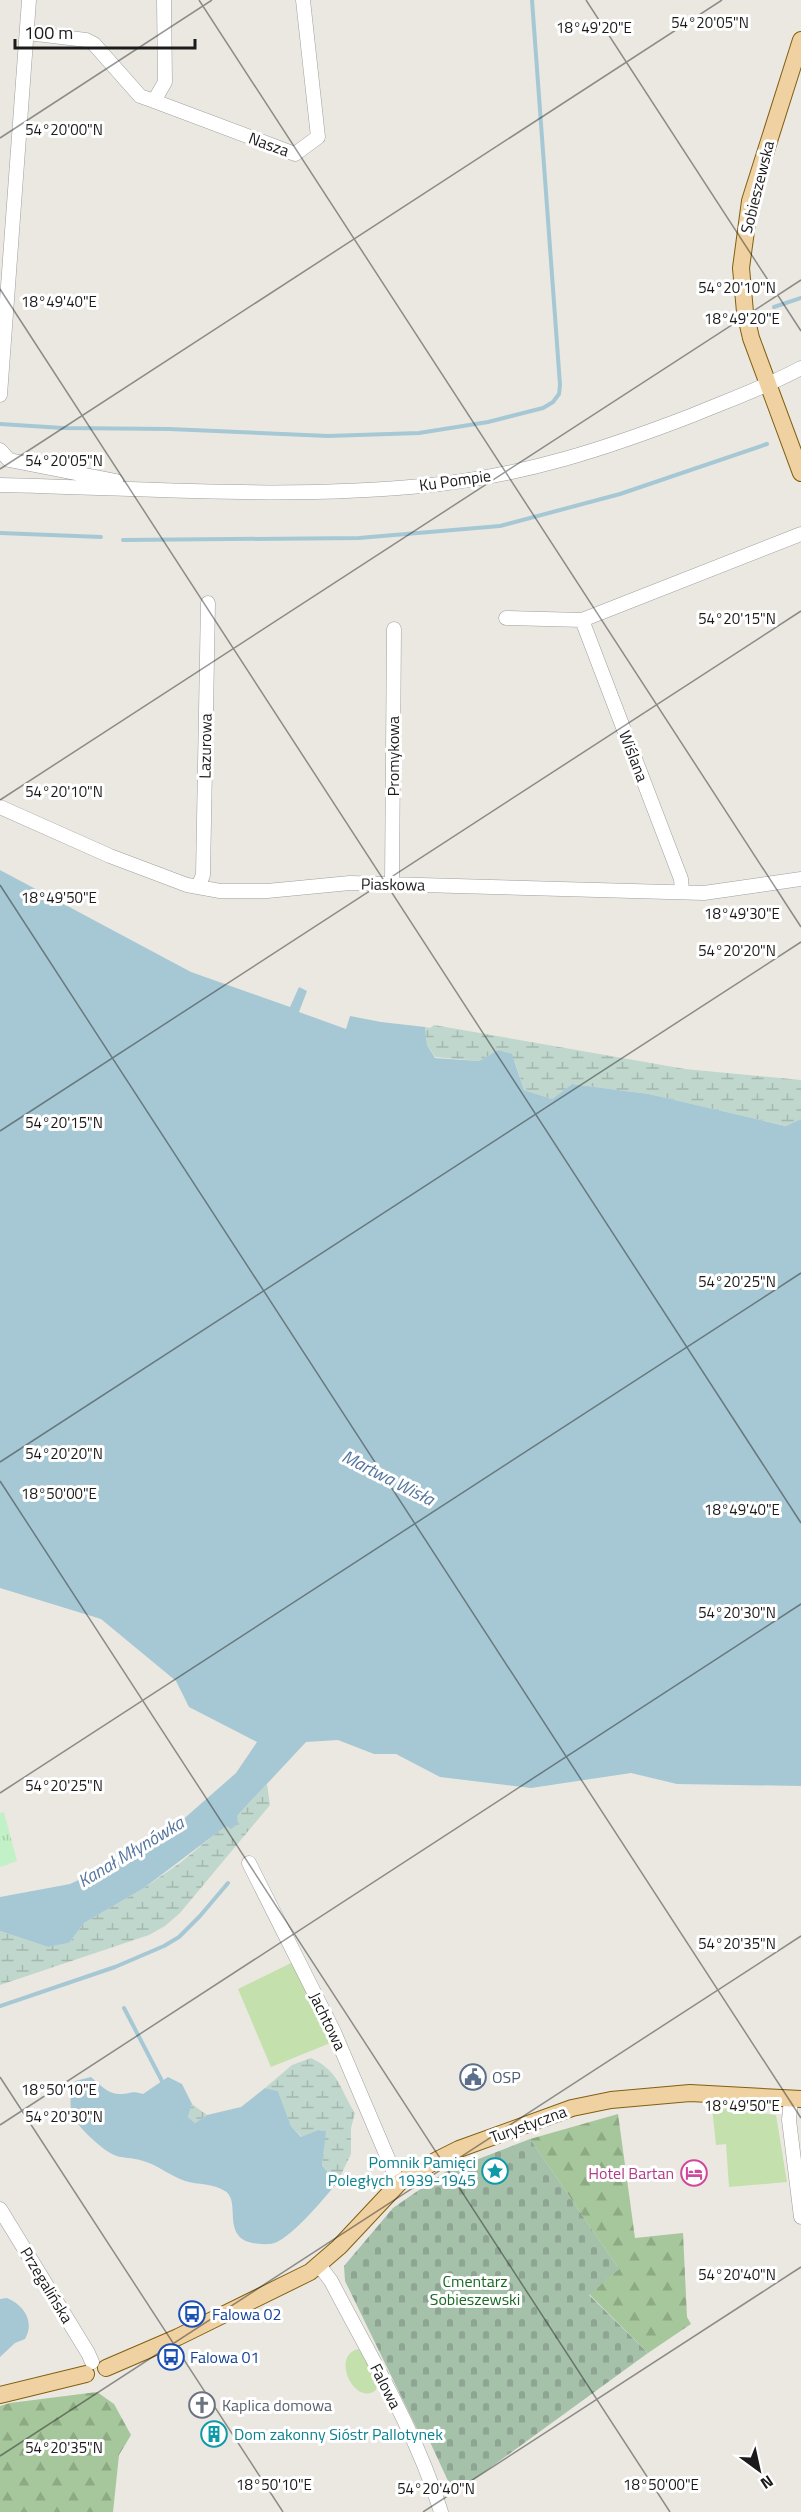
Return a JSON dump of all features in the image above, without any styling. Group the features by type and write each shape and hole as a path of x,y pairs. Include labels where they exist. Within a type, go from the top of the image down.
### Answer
{"main road":[{"name":"Sobieszewska","path":"801,40 750,201 742,250 742,288 751,338 801,473"},
{"name":"Turystyczna","path":"0,2395 94,2368 178,2337 294,2282 320,2265 400,2182 436,2160 470,2145 572,2108 611,2100 690,2093 796,2099"}],"street":[{"path":"0,395 29,0"},
{"path":"154,101 165,82 164,0"},
{"name":"Nasza","path":"28,33 86,40 94,44 140,96 295,154 318,137 303,0"},
{"name":"Ku Pompie","path":"0,485 255,491 377,489 432,485 536,468 592,453 768,385 801,368"},
{"name":"Ku Pompie","path":"0,450 9,460 125,482 127,488"},
{"path":"506,618 582,620 801,534"},
{"name":"Lazurowa","path":"198,887 203,875 208,603"},
{"name":"Wiślana","path":"582,620 681,879 682,892"},
{"name":"Promykowa","path":"392,883 394,629"},
{"name":"Piaskowa","path":"0,807 110,856 198,887 220,891 267,891 332,884 392,883 715,892 801,879"},
{"name":"Jachtowa","path":"249,1863 334,2032 400,2182"},
{"path":"796,2099 789,2120 801,2217"},
{"name":"Przegalińska","path":"0,2209 88,2353 94,2368"},
{"name":"Falowa","path":"320,2265 332,2281 410,2434 432,2483 441,2512"}],"green space":[{"path":"434,1025 685,1069 801,1080 801,1119 787,1126 649,1094 572,1084 552,1099 524,1090 515,1062 498,1050 479,1061 435,1057 427,1045 425,1027 430,1028"},
{"path":"267,1784 270,1805 180,1913 165,1926 149,1935 0,1985 0,1931 48,1947 69,1943 84,1923 144,1888 180,1863 237,1816"},
{"path":"4,1812 17,1861 0,1867 0,1813"},
{"path":"295,1961 333,2042 271,2067 238,1989"},
{"path":"311,2058 321,2063 338,2081 355,2113 351,2128 351,2154 337,2183 322,2167 325,2131 318,2130 302,2137 291,2126 278,2091 265,2088 292,2065"},
{"path":"192,2104 207,2115 195,2123 188,2117"},
{"path":"712,2107 776,2115 787,2182 729,2187 726,2144 716,2145"},
{"path":"618,2114 635,2238 683,2233 687,2317 691,2324 648,2353 589,2294 619,2269 530,2139"},
{"name":"Cmentarz Sobieszewski","path":"530,2139 619,2269 589,2295 648,2353 454,2494 425,2431 419,2433 345,2281 344,2266 393,2208 445,2172"},
{"path":"358,2349 377,2382 376,2390 368,2393 360,2392 354,2386 346,2370 346,2361 350,2353"},
{"path":"97,2392 114,2404 131,2435 119,2455 113,2512 0,2512 0,2406"}],"water":[{"name":"Martwa Wisła","path":"0,870 191,972 290,1007 299,987 307,991 299,1012 346,1029 350,1016 425,1027 427,1045 435,1058 479,1061 498,1050 512,1054 524,1090 552,1099 572,1084 649,1094 786,1126 801,1119 801,1786 677,1784 631,1773 531,1788 440,1777 396,1754 374,1754 338,1740 306,1742 237,1816 238,1824 231,1829 226,1826 144,1888 84,1923 69,1943 48,1947 0,1931 0,1897 70,1884 134,1854 171,1830 236,1773 257,1742 189,1707 176,1681 101,1619 0,1588"},
{"path":"91,2077 112,2093 143,2094 168,2077 182,2084 192,2104 188,2117 195,2123 207,2115 241,2107 265,2088 278,2091 291,2126 301,2137 318,2130 326,2131 322,2166 337,2183 296,2228 278,2242 253,2243 242,2239 236,2232 230,2197 225,2191 185,2181 139,2160 116,2156 83,2130 72,2112 72,2090 75,2081"},
{"path":"7,2298 23,2310 29,2326 25,2339 15,2343 0,2357 0,2299"}],"waterway":[{"path":"0,424 328,436 419,433 488,422 543,408 553,402 559,394 560,385 532,0"},
{"path":"774,307 801,298"},
{"path":"123,540 359,538 500,526 620,494 767,444"},
{"path":"0,533 101,537"},
{"path":"0,2006 115,1967 164,1946 179,1937 228,1883"},
{"path":"124,2008 162,2081"}],"place":[{"name":"OSP","path":"473,2077"},
{"name":"Pomnik Pamięci Poległych 1939-1945","path":"495,2171"},
{"name":"Hotel Bartan","path":"694,2173"},
{"name":"Falowa 02","path":"192,2314"},
{"name":"Falowa 01","path":"171,2357"},
{"name":"Kaplica domowa","path":"202,2405"},
{"name":"Dom zakonny Sióstr Pallotynek","path":"214,2434"}],"water label":[{"name":"Kanał Młynówka","path":"131,1852"}]}
